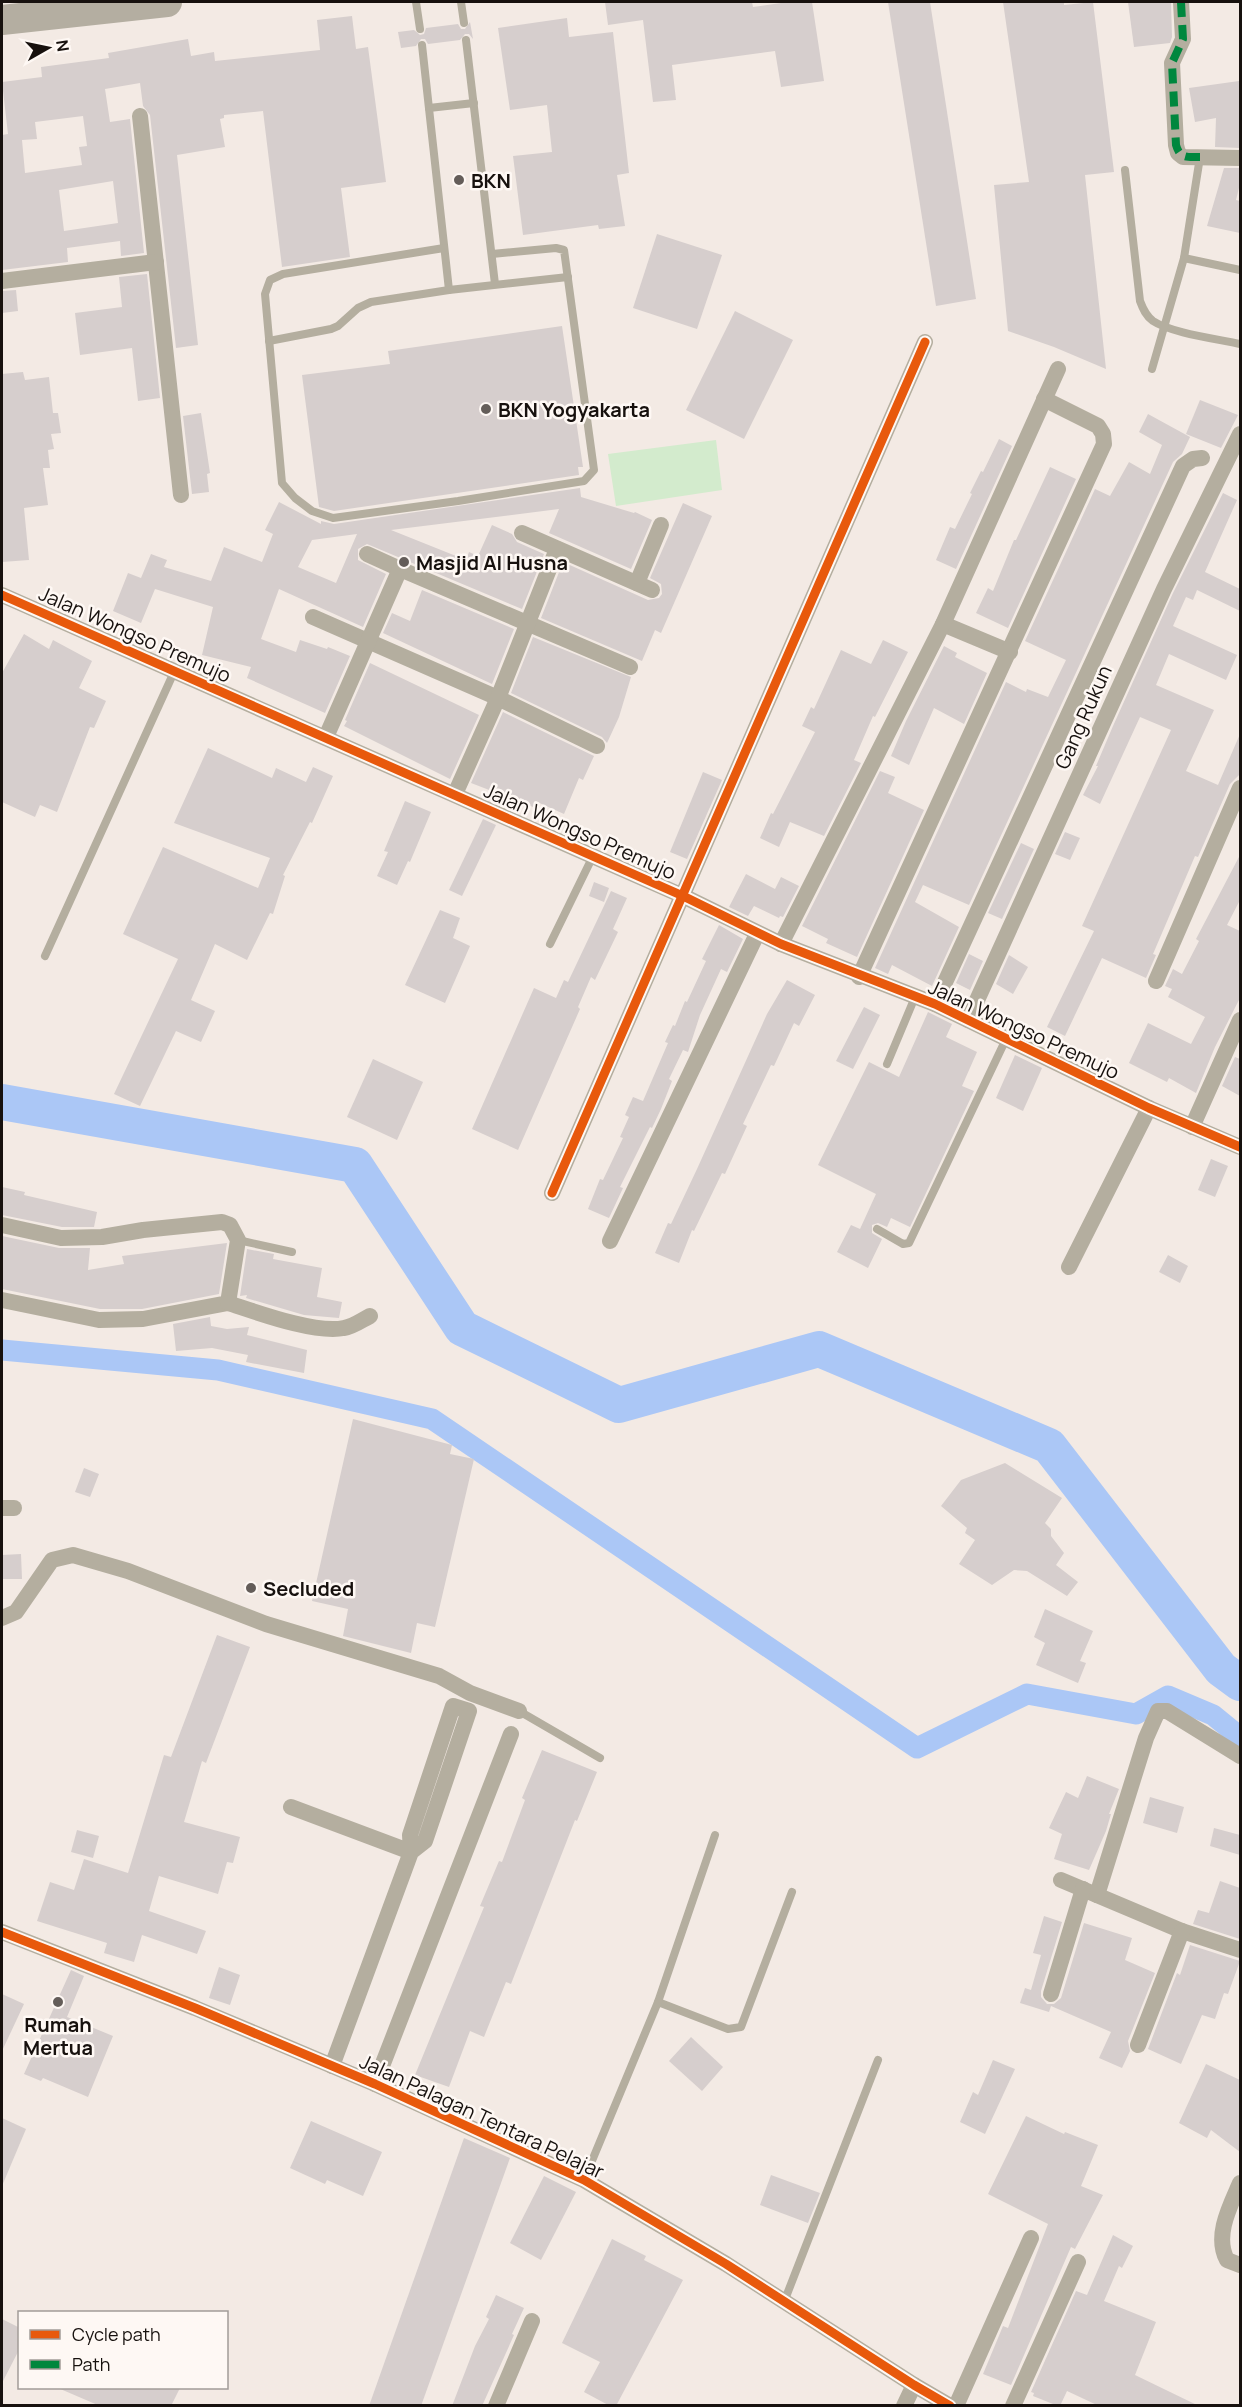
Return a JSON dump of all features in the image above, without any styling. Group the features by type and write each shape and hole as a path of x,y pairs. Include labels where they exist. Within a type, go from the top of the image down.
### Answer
{"highway":[{"path":"2,20 167,2"}],"street":[{"path":"1181,2 1183,39 1172,63 1178,153 1183,157 1240,158"},
{"path":"140,116 181,495"},
{"path":"2,281 156,262"},
{"path":"552,1193 924,342"},
{"path":"781,944 943,624 1058,369"},
{"path":"859,977 1104,444 1103,434 1098,426 1044,399"},
{"name":"Gang Rukun","path":"968,1020 1164,589 1240,434"},
{"path":"935,1004 1184,466 1193,459 1203,458"},
{"path":"637,583 661,525"},
{"path":"522,533 652,590"},
{"path":"455,794 498,698 557,549"},
{"path":"367,554 630,667"},
{"path":"326,737 400,569"},
{"name":"Jalan Wongso Premujo","path":"2,596 455,794 683,896 758,934 859,977 935,1004 1149,1108 1240,1147"},
{"path":"313,617 498,698 597,746"},
{"path":"943,624 1010,652"},
{"path":"1156,981 1240,791"},
{"path":"610,1241 758,934"},
{"path":"1192,1127 1240,1020"},
{"path":"1069,1267 1149,1108"},
{"path":"2,1225 61,1238 102,1238 143,1230 222,1222 230,1225 238,1240 228,1303"},
{"path":"2,1300 99,1320 143,1319 228,1303 271,1316 326,1328 344,1328 370,1316"},
{"path":"2,1618 16,1612 52,1560 73,1555 128,1571 266,1624 439,1677 470,1693 519,1711"},
{"path":"332,2066 411,1852 410,1834 453,1706 469,1711 425,1841 411,1852"},
{"path":"1051,1994 1154,1716 1158,1711 1167,1711 1240,1755"},
{"path":"375,2084 512,1734"},
{"path":"291,1807 411,1852"},
{"path":"1061,1880 1182,1931 1240,1950"},
{"path":"1138,2045 1182,1931"},
{"name":"Jalan Palagan Tentara Pelajar","path":"2,1932 195,2008 375,2084 584,2180 726,2264 950,2406"},
{"path":"1240,2183 1221,2236 1222,2251 1227,2260 1240,2265"},
{"path":"956,2406 1031,2238"},
{"path":"1013,2406 1078,2262"},
{"path":"496,2406 532,2321"},
{"path":"904,2406 914,2385"}],"lane":[{"path":"416,2 420,29"},
{"path":"461,2 464,23"},
{"path":"466,40 495,284"},
{"path":"422,45 449,290"},
{"path":"429,108 474,103"},
{"path":"1152,369 1184,258 1200,157"},
{"path":"1125,170 1140,301 1145,313 1152,321 1165,327 1240,344"},
{"path":"444,248 283,274 270,280 265,294 282,483 295,498 312,511 333,518 458,501 584,481 594,470 564,250 560,248 492,254"},
{"path":"1184,258 1240,270"},
{"path":"269,341 331,329 338,326 358,308 371,302 495,284 568,277"},
{"path":"45,956 174,672"},
{"path":"550,944 593,856"},
{"path":"887,1064 915,997"},
{"path":"877,1229 903,1244 909,1243 1006,1039"},
{"path":"238,1240 292,1252"},
{"path":"519,1711 600,1758"},
{"path":"584,2180 658,2002 715,1834"},
{"path":"658,2002 728,2029 741,2026 792,1892"},
{"path":"784,2302 878,2060"}],"green space":[{"path":"716,440 722,490 616,506 608,454"}],"building":[{"path":"605,2 752,2 753,7 788,2 812,2 824,81 781,87 775,51 672,65 676,100 653,102 643,20 608,25"},
{"path":"888,2 930,2 976,299 936,306"},
{"path":"1003,2 1064,2 1064,5 1093,2 1114,172 1085,175 1106,369 1008,331 994,185 1029,182"},
{"path":"1128,2 1171,2 1172,37 1170,43 1134,47"},
{"path":"352,16 356,49 368,47 386,182 341,188 350,257 282,267 263,111 224,115 224,118 220,119 225,147 177,155 198,345 176,348 150,115 143,106 140,83 105,89 110,122 130,119 144,253 121,256 120,241 67,248 68,262 2,270 2,135 8,134 2,82 42,77 41,67 109,58 108,53 188,39 191,56 214,52 215,61 320,50 317,20","holes":["83,116 87,146 79,147 82,165 25,173 22,140 37,139 35,122","113,181 118,223 64,231 59,190"]},
{"path":"567,18 569,37 613,32 629,173 617,175 625,226 599,229 598,225 523,235 513,156 552,152 547,105 510,110 498,28"},
{"path":"470,22 473,39 469,34 465,34 460,40 428,44 425,39 421,39 416,46 401,48 398,32 414,30 420,35 424,34 426,28 458,24 461,29 465,29"},
{"path":"1239,81 1240,148 1215,147 1216,118 1195,122 1189,88"},
{"path":"1224,168 1240,168 1240,184 1236,200 1240,201 1240,233 1207,226"},
{"path":"657,234 722,255 697,329 633,308"},
{"path":"147,274 160,398 138,401 132,348 80,355 75,313 122,307 119,277"},
{"path":"16,290 18,311 2,313 2,291"},
{"path":"735,311 793,340 744,439 686,410"},
{"name":"BKN Yogyakarta","path":"562,326 583,467 578,467 579,475 334,511 319,507 302,375 390,364 388,351"},
{"path":"23,372 25,380 49,377 53,413 58,413 61,433 51,434 54,449 48,450 50,468 43,468 48,505 24,508 29,560 2,562 2,374"},
{"path":"1200,400 1238,415 1221,448 1186,434"},
{"path":"201,413 210,473 207,474 209,492 192,494 183,416"},
{"path":"1148,414 1190,437 1182,454 1173,462 969,905 923,885 915,902 959,927 932,986 892,965 888,974 875,968 1006,682 1026,692 1027,689 1048,697 1066,660 1025,641 1095,489 1110,496 1129,462 1150,474 1162,445 1139,432"},
{"path":"999,439 1012,446 956,569 936,560 950,527 955,529 972,494 970,493"},
{"path":"1050,467 1076,479 1008,628 976,613 988,588 993,591 1014,540"},
{"path":"580,488 581,497 635,512 652,520 631,569 549,533 559,509 391,530 466,560 469,552 478,556 492,525 512,534 517,542 544,554 522,609 367,544 358,549 358,560 386,574 363,627 279,589 261,639 296,652 300,640 327,649 328,647 350,656 325,713 247,678 251,667 202,655 213,607 155,589 141,623 113,611 128,573 141,578 151,554 167,560 164,567 211,581 224,547 262,562 273,534 265,530 279,502 321,524 321,521 334,524","holes":["357,534 336,583 298,567 312,540"]},
{"path":"1223,493 1237,500 1205,572 1240,589 1240,611 1197,590 1193,600 1186,597 1173,626 1237,655 1226,680 1169,654 1156,685 1214,710 1186,771 1218,785 1240,734 1240,774 1230,784 1198,857 1195,856 1153,954 1156,955 1146,978 1102,958 1065,1036 1047,1027 1094,931 1082,926 1171,730 1140,717 1100,804 1083,795 1098,766 1096,766 1113,726 1173,593"},
{"path":"683,503 712,516 661,633 655,630 642,661 541,618 563,562 648,600 659,598 662,594 661,584 650,578"},
{"path":"422,590 514,629 492,684 383,633 392,613 410,621"},
{"path":"24,634 49,649 53,640 92,661 79,688 106,701 94,728 90,727 57,812 40,805 35,817 2,802 2,673"},
{"path":"533,637 631,677 619,717 607,743 602,737 511,693"},
{"path":"883,640 908,652 875,717 873,716 854,760 861,763 824,836 790,822 779,847 760,838 815,732 802,726 811,707 814,709 841,650 871,664"},
{"path":"944,646 957,653 955,657 987,673 964,724 934,708 909,765 891,756"},
{"path":"370,663 479,715 450,779 344,726"},
{"path":"503,712 594,756 583,780 579,778 564,814 535,801 533,807 471,783"},
{"path":"208,748 272,778 276,768 306,782 313,767 333,776 312,823 310,822 283,875 285,876 273,914 270,913 247,960 215,944 191,1000 215,1011 201,1042 176,1031 140,1106 114,1094 178,959 123,934 163,847 258,888 270,858 174,823"},
{"path":"880,771 895,777 888,793 924,810 857,957 826,943 828,939 802,926"},
{"path":"703,772 722,780 687,859 670,852"},
{"path":"405,801 431,812 410,862 408,861 397,885 377,876 388,852 384,851"},
{"path":"483,819 496,825 462,896 449,890"},
{"path":"1065,832 1080,838 1070,860 1055,854"},
{"path":"1021,843 1034,849 1002,919 988,913"},
{"path":"1240,855 1240,900 1227,925 1240,931 1240,998 1215,1047 1196,1093 1169,1078 1167,1082 1129,1063 1148,1023 1191,1044 1205,1017 1168,997 1172,989 1165,986 1173,969 1182,974 1199,941 1196,939"},
{"path":"746,874 775,889 781,877 799,886 783,917 779,918 754,906 748,916 729,907"},
{"path":"594,882 609,888 604,902 589,896"},
{"path":"611,891 627,898 613,929 618,932 595,980 591,977 578,1007 580,1009 518,1150 472,1129 534,988 556,998 564,980 568,982"},
{"path":"440,910 460,918 453,938 470,946 445,1003 405,985"},
{"path":"719,925 743,939 727,972 721,969 700,1015 688,1052 683,1050 669,1079 672,1081 661,1109 620,1187 623,1188 609,1218 588,1209 600,1179 603,1180 623,1138 620,1137 629,1117 625,1115 633,1097 643,1101 668,1043 665,1042 706,961 702,959"},
{"path":"969,954 983,961 970,990 956,983"},
{"path":"1009,955 1028,967 1013,994 996,984"},
{"path":"787,980 815,995 799,1026 794,1023 774,1066 771,1065 743,1124 747,1126 725,1174 722,1173 694,1231 692,1230 679,1263 655,1253 697,1169 767,1014"},
{"path":"864,1007 880,1015 853,1069 836,1061"},
{"path":"928,1012 952,1024 946,1037 977,1052 962,1086 974,1091 910,1227 891,1218 887,1227 878,1223 872,1225 872,1233 882,1239 868,1268 837,1252 851,1225 860,1229 876,1194 818,1165 869,1062 899,1077"},
{"path":"1015,1055 1042,1068 1023,1111 996,1098"},
{"path":"1235,1057 1240,1059 1240,1096 1222,1086"},
{"path":"373,1059 423,1082 397,1140 347,1117"},
{"path":"1211,1159 1228,1166 1215,1197 1198,1190"},
{"path":"2,1187 25,1192 24,1195 97,1212 94,1227 62,1227 2,1215"},
{"path":"2,1236 59,1248 90,1248 88,1270 124,1264 122,1256 227,1243 219,1294 142,1309 100,1309 2,1289"},
{"path":"247,1249 274,1254 273,1259 322,1268 317,1297 342,1302 339,1318 304,1315 246,1298 247,1295 240,1296"},
{"path":"1168,1255 1188,1266 1180,1283 1159,1272"},
{"path":"210,1317 211,1326 227,1329 249,1327 247,1335 307,1350 304,1373 246,1362 248,1355 212,1348 176,1351 173,1324"},
{"path":"353,1419 452,1445 450,1454 474,1459 435,1627 417,1623 411,1653 343,1636 348,1609 312,1601"},
{"path":"1005,1463 1062,1498 1045,1523 1051,1529 1051,1536 1064,1553 1056,1565 1078,1582 1067,1596 1027,1571 1014,1570 992,1585 959,1564 975,1540 965,1533 967,1528 941,1506 961,1480"},
{"path":"84,1468 99,1474 90,1497 75,1492"},
{"path":"21,1554 22,1579 2,1579 2,1555"},
{"path":"1045,1609 1093,1631 1080,1661 1086,1663 1078,1683 1036,1665 1045,1643 1034,1637"},
{"path":"217,1635 250,1647 206,1763 202,1761 184,1822 240,1837 233,1863 227,1862 218,1894 159,1876 149,1911 206,1931 197,1954 142,1935 134,1962 104,1953 107,1943 37,1921 50,1882 74,1890 84,1859 128,1873 164,1755 171,1757"},
{"path":"542,1750 597,1772 577,1821 575,1820 511,1984 506,1982 484,2037 470,2031 449,2087 415,2075 484,1907 480,1906 499,1861 502,1862 525,1800 522,1798"},
{"path":"1087,1776 1119,1789 1109,1814 1111,1814 1106,1831 1089,1870 1054,1859 1062,1834 1049,1828 1066,1792 1078,1798"},
{"path":"1150,1797 1184,1807 1177,1833 1143,1823"},
{"path":"1214,1828 1240,1835 1240,1855 1210,1846"},
{"path":"77,1830 99,1836 93,1858 71,1852"},
{"path":"1220,1881 1240,1888 1240,1939 1193,1924 1198,1910 1209,1913"},
{"path":"1044,1916 1062,1922 1041,1991 1041,1997 1047,2004 1054,2004 1061,1998 1084,1923 1132,1938 1125,1960 1155,1973 1128,2041 1130,2051 1122,2068 1099,2058 1111,2032 1051,2006 1049,2012 1020,2003 1025,1988 1031,1990 1041,1955 1033,1953"},
{"path":"1190,1945 1240,1961 1228,1994 1224,1993 1215,2019 1202,2015 1181,2064 1148,2049 1177,1973 1180,1975"},
{"path":"219,1967 240,1975 230,2005 209,1998"},
{"path":"71,1970 84,1976 67,2017 113,2036 88,2097 43,2078 41,2081 24,2074"},
{"path":"2,1994 24,2004 2,2051"},
{"path":"691,2037 723,2067 702,2091 669,2061"},
{"path":"993,2060 1015,2069 985,2134 960,2122 973,2092 978,2095"},
{"path":"1206,2064 1240,2080 1240,2152 1211,2130 1207,2138 1179,2123"},
{"path":"1026,2116 1064,2134 1065,2132 1098,2145 1081,2186 1103,2195 1075,2249 1071,2247 1011,2385 983,2374 1003,2326 1008,2328 1048,2224 988,2194"},
{"path":"2,2118 26,2129 2,2186"},
{"path":"311,2121 382,2152 363,2196 327,2180 325,2184 290,2168"},
{"path":"464,2138 510,2158 421,2406 369,2406"},
{"path":"771,2175 820,2193 808,2223 760,2205"},
{"path":"544,2176 576,2192 541,2260 510,2243"},
{"path":"1113,2235 1133,2246 1122,2268 1119,2266 1104,2301 1156,2322 1135,2375 1199,2406 1099,2406 1067,2391 1058,2406 1033,2396 1034,2393 1031,2392 1076,2291 1087,2295"},
{"path":"612,2239 646,2256 644,2260 683,2280 616,2406 610,2406 584,2392 600,2362 562,2343"},
{"path":"496,2295 524,2308 512,2334 514,2335 482,2406 452,2406 475,2346 489,2319 486,2317"},
{"path":"2,2319 18,2327 18,2352 2,2383"},
{"path":"60,2389 180,2389 171,2406 100,2406"}],"waterway":[{"path":"2,1102 355,1165 462,1328 619,1405 819,1349 1049,1446 1221,1669 1240,1683"},
{"path":"2,1350 218,1370 432,1419 917,1748 1027,1694 1136,1714 1168,1696 1213,1715 1240,1737"}],"marked path":[{"path":"1181,2 1183,39 1172,63 1176,145 1182,155 1200,157"}],"cycle path":[{"path":"552,1193 925,342"},
{"path":"2,595 683,896 781,944 935,1004 1149,1108 1240,1147"},
{"path":"2,1932 195,2008 375,2084 584,2180 726,2264 950,2406"}],"place":[{"name":"BKN","path":"459,180"},
{"name":"BKN Yogyakarta","path":"486,409"},
{"name":"Masjid Al Husna","path":"404,562"},
{"name":"Secluded","path":"251,1588"},
{"name":"Rumah Mertua","path":"58,2002"}]}
